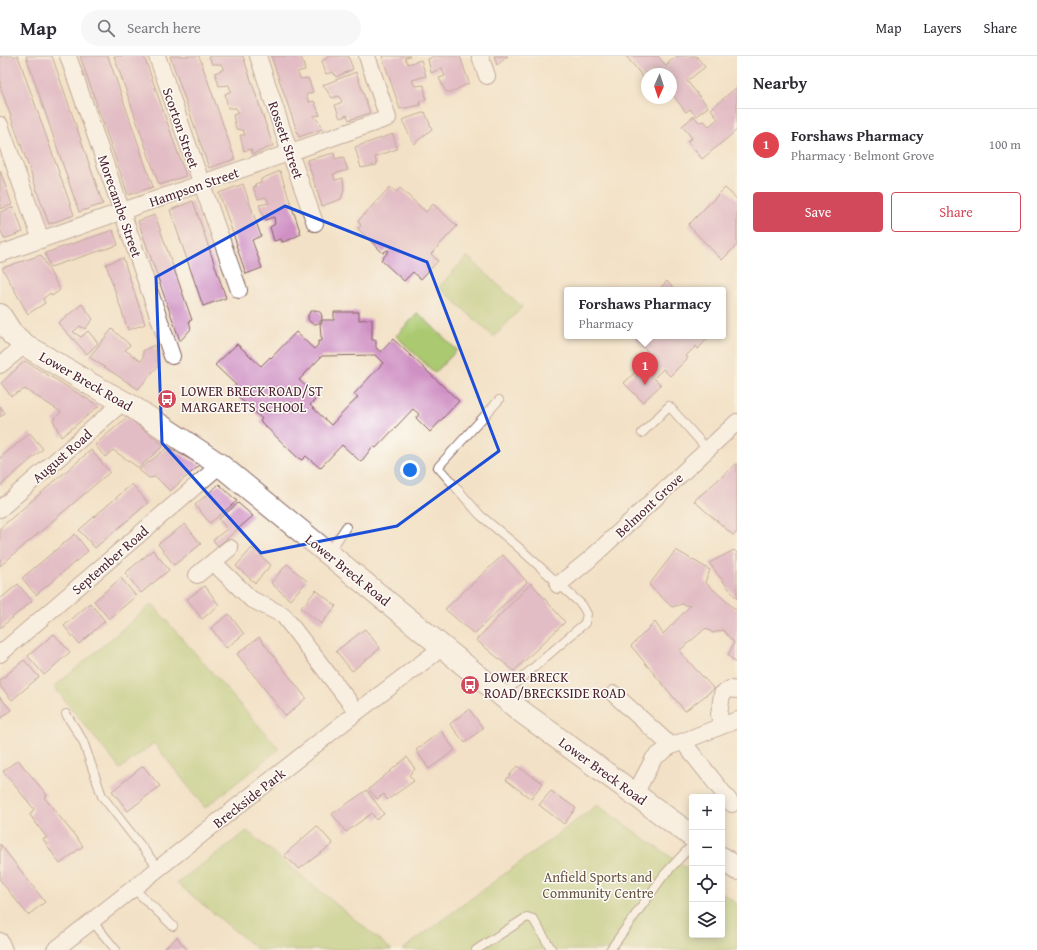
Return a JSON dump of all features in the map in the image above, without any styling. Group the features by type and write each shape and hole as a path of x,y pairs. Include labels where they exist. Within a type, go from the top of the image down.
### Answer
{"street":[{"name":"Morecambe Street","path":"68,56 172,356"},
{"name":"Scorton Street","path":"157,56 239,290"},
{"name":"Rossett Street","path":"258,56 315,223"},
{"name":"Hampson Street","path":"0,254 388,118 367,56"},
{"path":"480,56 487,76"},
{"path":"0,124 40,240"},
{"name":"Lower Breck Road","path":"0,315 12,334 25,345 92,385 131,406 220,466 522,712 689,834"},
{"path":"0,365 25,345"},
{"name":"August Road","path":"0,508 123,402"},
{"name":"Belmont Grove","path":"558,585 590,559 737,422"},
{"name":"September Road","path":"0,654 220,466"},
{"path":"196,575 230,548"},
{"path":"213,562 251,599 284,615 357,712"},
{"name":"Breckside Park","path":"55,950 357,712 443,647"},
{"path":"730,723 719,715 722,694 730,689 737,690"},
{"path":"614,694 677,744 732,804"},
{"path":"635,794 654,758 677,744 730,723"},
{"path":"725,860 737,869"},
{"path":"0,941 4,950"}],"lane":[{"path":"499,400 438,467 480,515 517,546 558,585 582,605 587,614 585,623 502,695"},
{"path":"642,433 669,406 708,450"},
{"path":"329,554 346,527"},
{"path":"66,714 83,741 102,796 159,869"},
{"path":"610,950 664,875 689,848"},
{"path":"133,888 173,926"},
{"path":"476,950 527,917 533,918 537,923 552,950"},
{"path":"92,921 116,950"}],"highlighted area":[{"path":"285,206 427,262 499,451 397,526 261,553 162,443 156,277"}],"green space":[{"path":"467,256 522,307 494,337 439,287"},
{"path":"418,313 457,350 435,373 396,336"},
{"path":"152,604 279,749 205,808 154,743 120,769 54,687"},
{"name":"Anfield Sports and Community Centre","path":"597,805 689,870 689,938 725,938 725,895 737,904 737,950 402,950"},
{"path":"247,831 392,950 258,950 177,883"}],"building":[{"path":"0,56 18,56 74,215 49,224 0,86"},
{"path":"26,56 52,56 103,204 79,212"},
{"path":"80,56 108,56 153,187 128,195"},
{"path":"114,56 144,56 186,176 159,185"},
{"path":"170,56 199,56 235,159 209,168"},
{"path":"209,56 243,56 273,146 253,154 251,149 244,151 240,135 245,135 243,130 236,129 233,115 239,113 236,108 228,108 225,94 231,91 229,85 219,86 215,73 224,69 221,64 212,64"},
{"path":"271,56 293,56 294,58 301,56 305,70 297,72 301,79 308,78 313,92 306,95 309,102 314,101 320,115 313,116 325,128 299,137"},
{"path":"327,56 348,56 353,69 336,77 333,72 326,74 322,61 327,58"},
{"path":"382,56 410,56 405,58 408,64 421,60 426,76 412,80 415,86 424,85 426,99 419,102 421,105 400,109"},
{"path":"434,56 460,56 469,83 452,92 446,92 439,78 445,76 442,68 431,73 428,59"},
{"path":"494,56 508,56 497,65"},
{"path":"626,56 658,56 666,66 677,56 696,56 705,67 687,81 708,107 696,116 690,109 686,112 677,100 677,68 641,68 641,75"},
{"path":"356,72 370,113 349,120 347,115 340,118 335,105 342,102 339,96 332,98 323,85"},
{"path":"737,87 737,130 702,159 687,141 692,138 682,126 694,116 699,122 704,121 709,126 718,119 711,109"},
{"path":"425,112 432,129 414,144 402,120"},
{"path":"393,134 397,149 375,157 377,165 361,168 355,147"},
{"path":"334,153 335,159 343,157 348,170 333,174 335,180 343,178 344,190 341,199 322,206 307,160"},
{"path":"0,170 12,205 0,209"},
{"path":"280,171 301,234 282,242 281,239 274,241 270,227 275,224 274,217 265,220 259,205 269,203 266,197 258,199 253,187 256,187 255,184 261,182 261,179"},
{"path":"243,184 261,236 252,240 262,268 246,274 219,193"},
{"path":"390,187 396,192 400,188 426,212 433,204 457,226 431,254 438,261 421,279 413,272 404,281 381,260 389,251 387,250 383,253 358,229 361,225 358,221"},
{"path":"725,188 737,199 737,245 722,260 688,225"},
{"path":"193,201 226,298 203,306 170,210"},
{"path":"14,207 23,232 4,239 0,228 0,212"},
{"path":"155,215 192,320 189,321 191,329 180,341 138,221"},
{"path":"113,230 118,245 50,267 45,253"},
{"path":"41,255 60,290 52,296 50,293 43,299 45,303 28,314 2,268"},
{"path":"123,258 145,324 128,330 106,264"},
{"path":"667,281 672,287 661,287"},
{"path":"82,304 93,319 85,329 80,326 73,332 81,337 88,331 98,343 87,354 58,323"},
{"path":"315,310 320,312 322,317 320,322 315,324 310,322 308,317 310,312"},
{"path":"334,312 359,312 359,320 372,319 372,340 376,340 376,348 381,352 393,339 459,401 430,432 416,418 419,414 413,409 376,448 373,446 361,462 342,445 320,468 306,456 302,460 297,457 260,421 262,419 231,390 236,385 215,365 237,344 261,366 270,357 271,358 296,332 314,349 318,345 318,341 322,341 320,323 322,323 322,320 334,320","holes":["375,355 383,363 354,394 358,397 331,425 310,405 318,397 299,380 322,356"]},
{"path":"112,329 130,345 125,350 141,361 143,358 143,351 154,345 159,365 138,389 89,357"},
{"path":"635,339 707,339 698,349 696,346 686,356 688,358 670,376 663,369 654,378 661,385 643,402 624,383 652,356"},
{"path":"25,361 99,406 61,437 53,420 61,412 25,389 11,396 1,383"},
{"path":"0,406 5,413 0,417"},
{"path":"127,417 164,445 139,468 113,450 105,457 95,445"},
{"path":"30,433 43,449 0,486 0,458"},
{"path":"168,447 200,465 170,491 156,477 149,478 139,470"},
{"path":"91,450 110,472 0,566 0,528"},
{"path":"737,463 737,532 733,535 694,501"},
{"path":"132,484 148,503 95,548 79,530"},
{"path":"219,484 237,501 210,523 195,505"},
{"path":"238,503 253,516 218,546 213,540 227,529 219,519"},
{"path":"185,524 201,544 174,565 158,544"},
{"path":"75,534 88,551 36,595 22,578"},
{"path":"252,548 271,565 255,583 236,566"},
{"path":"153,550 169,570 141,593 125,573"},
{"path":"676,550 710,570 705,582 736,610 737,609 737,664 728,655 734,643 723,630 713,633 706,628 679,651 714,689 685,711 631,646 655,622 663,634 690,606 682,604 672,607 649,585"},
{"path":"734,550 737,553 737,599 709,563"},
{"path":"503,555 527,582 474,634 445,609"},
{"path":"287,564 307,581 290,600 271,583"},
{"path":"121,578 136,596 109,619 94,601"},
{"path":"531,583 565,622 514,671 476,640"},
{"path":"18,584 32,601 0,628 0,599"},
{"path":"205,586 219,605 202,619 187,599"},
{"path":"316,590 336,606 321,624 301,608"},
{"path":"90,603 105,621 79,644 64,626"},
{"path":"229,614 244,634 226,648 211,628"},
{"path":"365,629 380,648 352,671 336,651"},
{"path":"54,634 70,652 44,675 28,656"},
{"path":"259,637 306,698 286,716 237,654"},
{"path":"24,660 39,677 12,700 0,686 0,680"},
{"path":"0,697 11,710 0,719"},
{"path":"469,709 483,728 465,743 450,724"},
{"path":"441,731 455,750 429,769 416,750"},
{"path":"407,757 415,769 409,775 414,781 387,800 384,794 377,799 369,789"},
{"path":"18,760 47,795 44,797 83,846 60,864 43,839 47,838 30,815 34,809 3,771"},
{"path":"143,766 160,786 128,811 112,791"},
{"path":"517,766 543,783 531,799 506,780"},
{"path":"367,790 384,814 376,820 372,813 346,832 332,814"},
{"path":"551,791 576,808 564,824 539,805"},
{"path":"317,826 333,844 299,869 284,855"},
{"path":"0,844 45,902 28,915 0,880"},
{"path":"177,937 187,950 163,950"}],"place":[{"name":"Forshaws Pharmacy","path":"645,385"},
{"name":"LOWER BRECK ROAD/ST MARGARETS SCHOOL","path":"167,399"},
{"name":"LOWER BRECK ROAD/BRECKSIDE ROAD","path":"470,685"}]}
